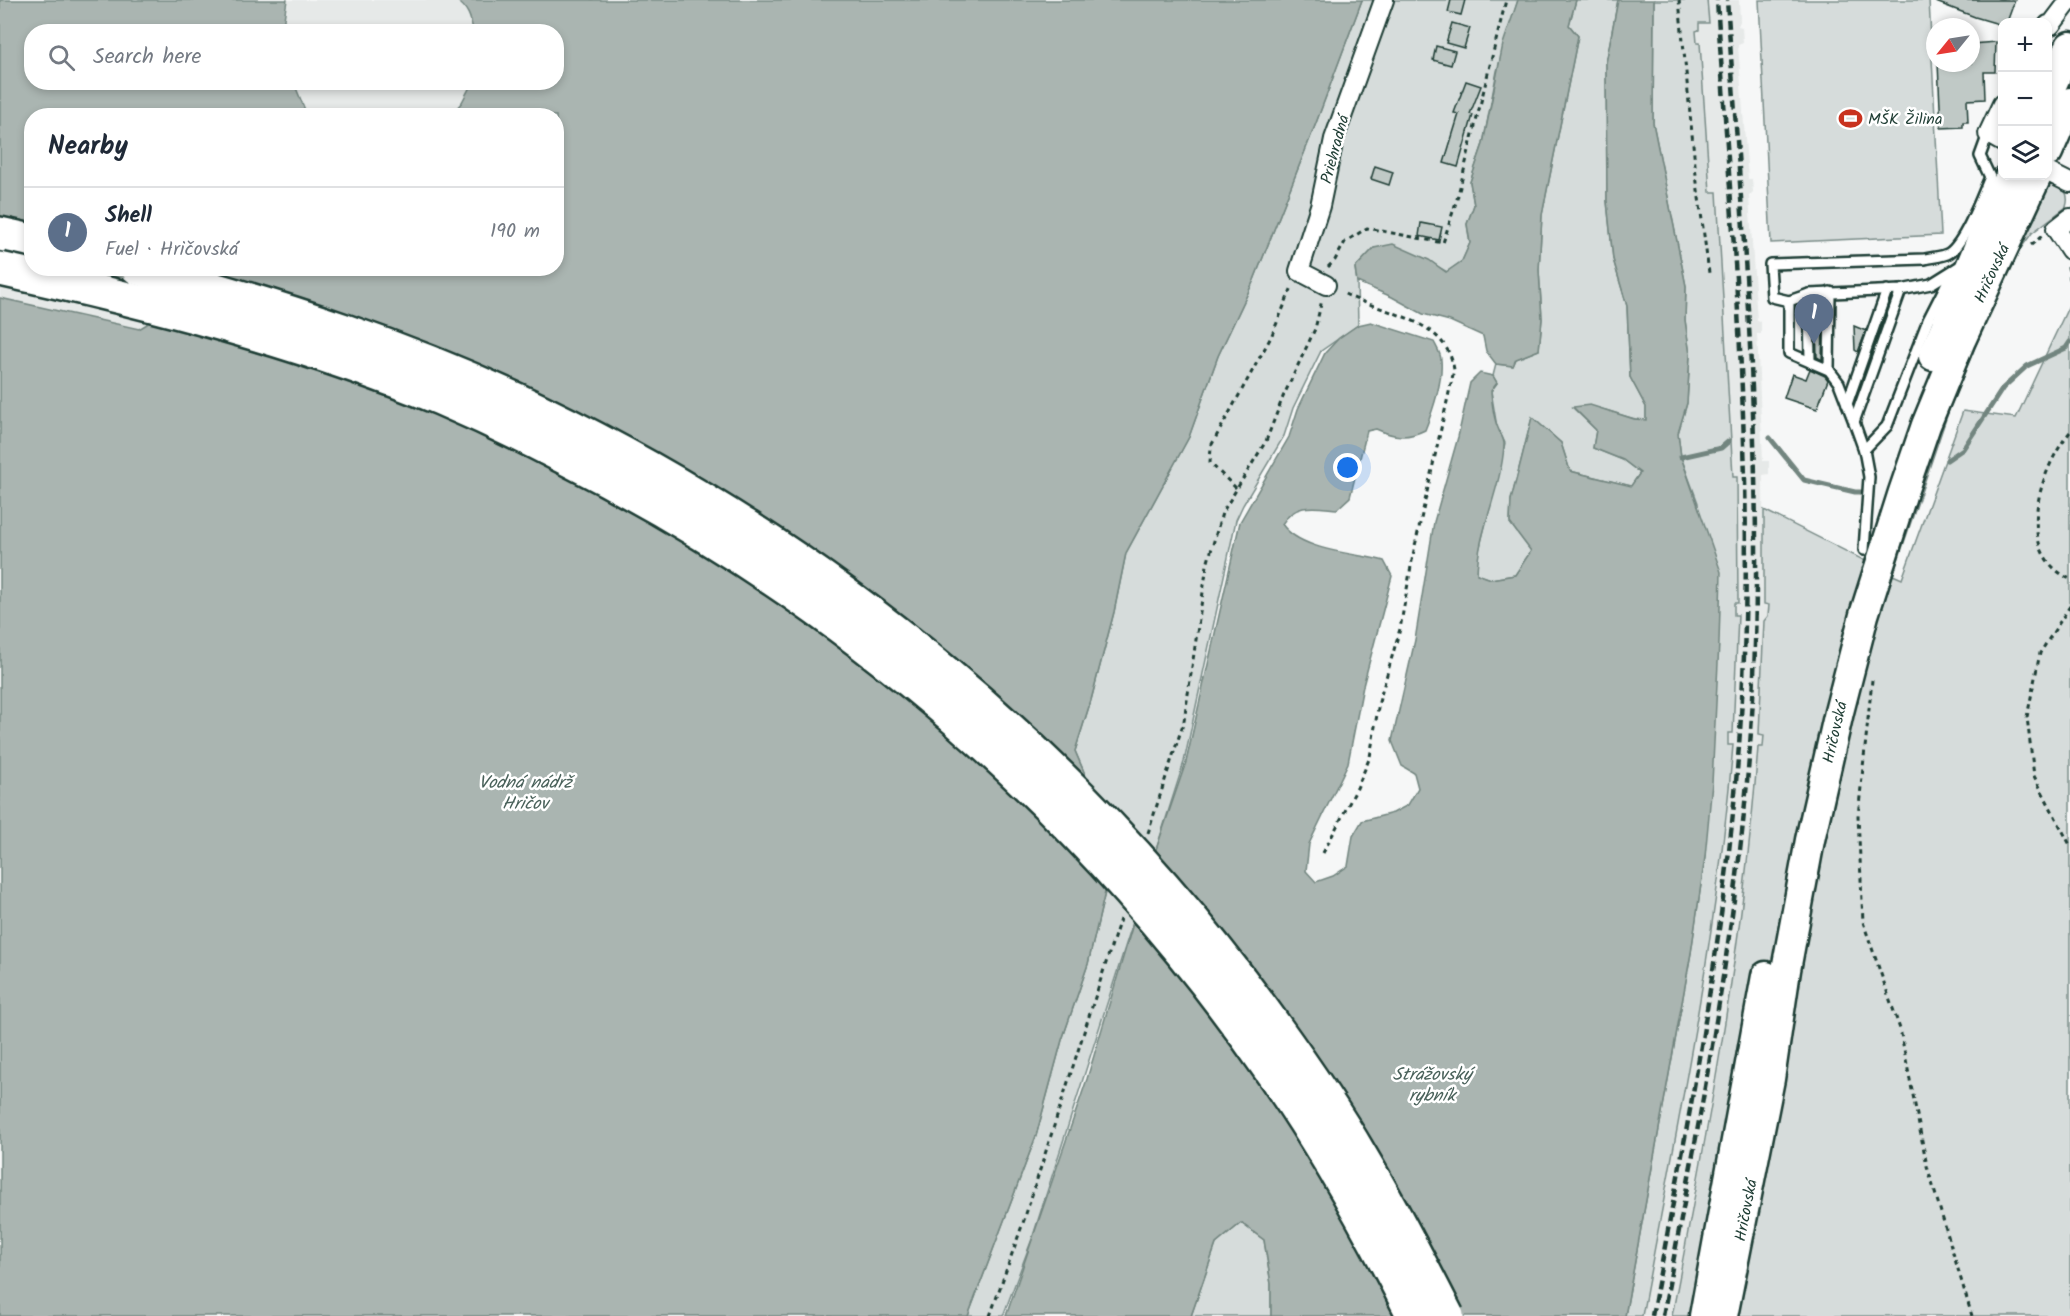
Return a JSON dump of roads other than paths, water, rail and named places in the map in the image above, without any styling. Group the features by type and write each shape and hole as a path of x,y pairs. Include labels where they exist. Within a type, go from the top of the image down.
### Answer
{"highway":[{"path":"0,234 24,239"},
{"path":"0,269 24,274"},
{"path":"31,276 256,333 358,367 442,400 523,436 616,483 754,565 829,616 901,672 1024,780 1115,874 1187,957 1278,1080 1333,1166 1414,1316"},
{"path":"165,276 369,339 457,374 537,410 628,456 770,541 847,594 920,650 1044,759 1105,820 1215,946 1300,1062 1359,1152 1411,1244 1447,1316"}],"main road":[{"path":"2051,72 2056,32"},
{"path":"2052,143 2070,102"},
{"name":"Hričovská","path":"1704,1316 1805,775 1832,662 1864,550 1963,265 2008,180"},
{"name":"Hričovská","path":"1724,1316 1770,1079 1786,970 1810,840 1861,625 1926,425 1961,340 2035,180"}],"street":[{"name":"Priehradná","path":"1326,285 1299,271 1320,206 1334,139 1384,0"},
{"path":"2070,0 2056,32 2070,32"},
{"path":"2052,174 2070,183"},
{"path":"2063,224 2070,250"}],"lane":[{"path":"1963,265 1931,284 1901,290 1809,294 1789,301 1772,297 1770,264 1925,258 1948,254 1966,228 1990,177 1980,156 1995,138"},
{"path":"1863,450 1887,426 1928,320 1963,265"},
{"path":"1847,404 1887,290"},
{"path":"1854,422 1901,290"},
{"path":"1829,370 1830,292"},
{"path":"1809,294 1810,362"},
{"path":"1789,301 1789,353 1829,370 1839,383 1863,450 1869,477 1864,550"}],"water":[{"path":"0,0 287,0 284,24 24,24 24,90 297,90 304,108 24,108 24,259 0,253"},
{"name":"Vodná nádrž Hričov","path":"456,0 1362,0 1254,280 1218,356 1189,437 1126,553 1114,612 1075,751 1096,800 1106,888 1088,964 1062,1040 1036,1136 968,1316 0,1316 0,298 139,329 147,324 141,307 129,293 108,276 564,276 564,108 457,108 468,90 564,90 564,24 471,24 463,6"},
{"path":"1518,0 1576,0 1569,25 1578,36 1542,215 1539,270 1542,319 1539,350 1516,359 1513,366 1496,364 1486,351 1483,336 1450,321 1423,314 1357,282 1355,268 1374,248 1393,244 1429,260 1446,272 1462,261 1470,243 1467,224 1474,205 1470,182 1483,144 1503,44"},
{"name":"Strážovský rybník","path":"1618,0 1654,0 1653,123 1686,286 1685,320 1690,355 1687,403 1678,433 1681,457 1721,572 1712,783 1705,857 1691,953 1625,1316 1271,1316 1271,1284 1264,1240 1241,1223 1216,1244 1191,1316 1006,1316 1087,1079 1149,870 1186,762 1240,522 1289,437 1298,409 1325,353 1339,338 1358,325 1371,322 1434,342 1440,356 1441,368 1437,395 1425,430 1412,435 1400,436 1376,429 1367,431 1350,497 1337,509 1313,507 1299,509 1287,517 1282,524 1301,540 1329,550 1384,561 1392,576 1363,686 1348,763 1309,844 1306,871 1316,882 1333,876 1348,866 1353,836 1362,821 1393,813 1408,805 1418,788 1414,773 1402,766 1392,741 1415,640 1434,522 1458,437 1470,383 1480,373 1493,376 1497,383 1491,391 1492,405 1496,424 1504,443 1499,478 1481,542 1477,574 1491,579 1515,575 1531,551 1510,523 1511,500 1532,417 1561,443 1570,471 1631,486 1640,473 1623,460 1593,448 1596,430 1573,407 1590,405 1634,419 1646,420 1646,407 1630,377 1627,306 1613,259 1607,201 1606,63"}],"waterway":[{"path":"1947,460 1963,449 2003,388 2027,366 2066,348 2070,342"},
{"path":"1770,438 1804,480 1861,492"},
{"path":"1681,457 1721,448 1729,441"}],"railway":[{"path":"1652,1316 1719,931 1737,776 1742,698 1746,523 1744,436 1735,261 1717,0"},
{"path":"1663,1316 1730,931 1748,776 1753,698 1756,611 1754,436 1745,261 1727,0"}],"place":[{"name":"MŠK Žilina","path":"1850,118"},
{"name":"Shell","path":"1814,344"}]}
